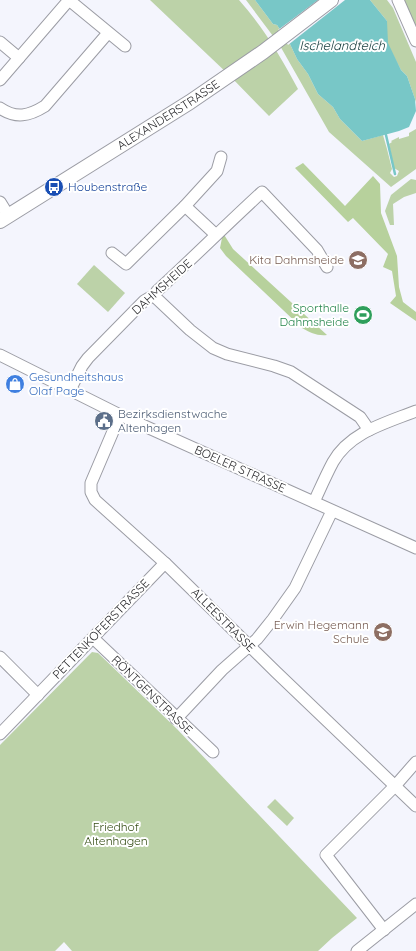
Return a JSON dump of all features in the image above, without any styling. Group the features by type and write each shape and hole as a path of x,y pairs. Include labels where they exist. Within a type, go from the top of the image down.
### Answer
{"main road":[{"name":"ALEXANDERSTRASSE","path":"4,218 184,106 290,32 331,0"}],"street":[{"path":"0,80 69,0 125,46"},
{"path":"398,0 416,42"},
{"path":"0,108 7,113 19,116 37,111 45,106 108,33"},
{"path":"0,42 19,58"},
{"path":"112,253 126,264 185,206 216,171 221,157"},
{"name":"DAHMSHEIDE","path":"70,390 82,366 88,358 144,301 154,296 157,291 200,252 215,234 262,192 317,250 326,267"},
{"path":"0,202 4,218"},
{"path":"185,206 215,234"},
{"path":"154,296 190,330 213,348 227,354 291,372 360,417 370,430"},
{"name":"BOELER STRASSE","path":"0,355 120,415 416,548"},
{"path":"314,502 334,461 345,447 357,437 370,430 416,411"},
{"name":"ALLEESTRASSE","path":"120,415 91,483 91,492 99,504 165,563 248,646 416,806"},
{"path":"176,718 201,694 222,670 257,639 273,619 295,588 332,511"},
{"name":"PETTENKOFERSTRASSE","path":"0,734 165,563"},
{"name":"RÖNTGENSTRASSE","path":"93,638 213,752"},
{"path":"0,657 38,694"},
{"path":"384,930 326,855 395,786 416,762"},
{"path":"357,951 416,904"}],"green space":[{"path":"150,0 239,0 271,43 298,89 269,116 229,75"},
{"path":"246,0 255,0 273,24 277,25 290,44 297,59 308,74 318,94 333,107 340,119 362,141 383,135 392,169 390,173 394,177 397,176 399,171 394,168 389,144 392,142 391,141 399,137 399,139 409,136 409,133 416,129 416,169 391,187 329,132 279,44"},
{"path":"370,0 387,0 393,8 416,62 416,102 407,76 401,70 387,43 387,21"},
{"path":"404,0 416,0 416,29"},
{"path":"303,163 345,206 373,176 380,184 381,213 397,256 399,287 403,302 416,312 416,321 390,303 396,296 392,271 383,267 388,254 353,218 348,222 295,168"},
{"path":"411,179 416,180 416,193 404,197 393,204 394,225 390,225 385,211 391,195"},
{"path":"223,233 233,249 327,335 314,334 302,328 226,256 220,248"},
{"path":"94,265 125,293 108,312 77,284"},
{"name":"Friedhof Altenhagen","path":"92,652 98,653 177,729 357,918 318,951 72,951 64,942 55,951 0,951 0,745"},
{"path":"275,799 294,818 287,826 267,807"}],"water":[{"name":"Ischelandteich","path":"255,0 370,0 387,21 388,43 401,70 407,76 415,99 416,111 409,127 362,141 340,119 333,107 318,94 308,74 297,59 290,44 277,25 273,24"}],"pier":[{"path":"318,0 345,0 288,45 278,30"}],"waterway":[{"path":"386,135 395,174"}],"place":[{"name":"Houbenstraße","path":"54,187"},
{"name":"Kita Dahmsheide","path":"358,260"},
{"name":"Sporthalle Dahmsheide","path":"363,315"},
{"name":"Gesundheitshaus Olaf Page","path":"15,384"},
{"name":"Bezirksdienstwache Altenhagen","path":"104,421"},
{"name":"Erwin Hegemann Schule","path":"383,632"}]}
